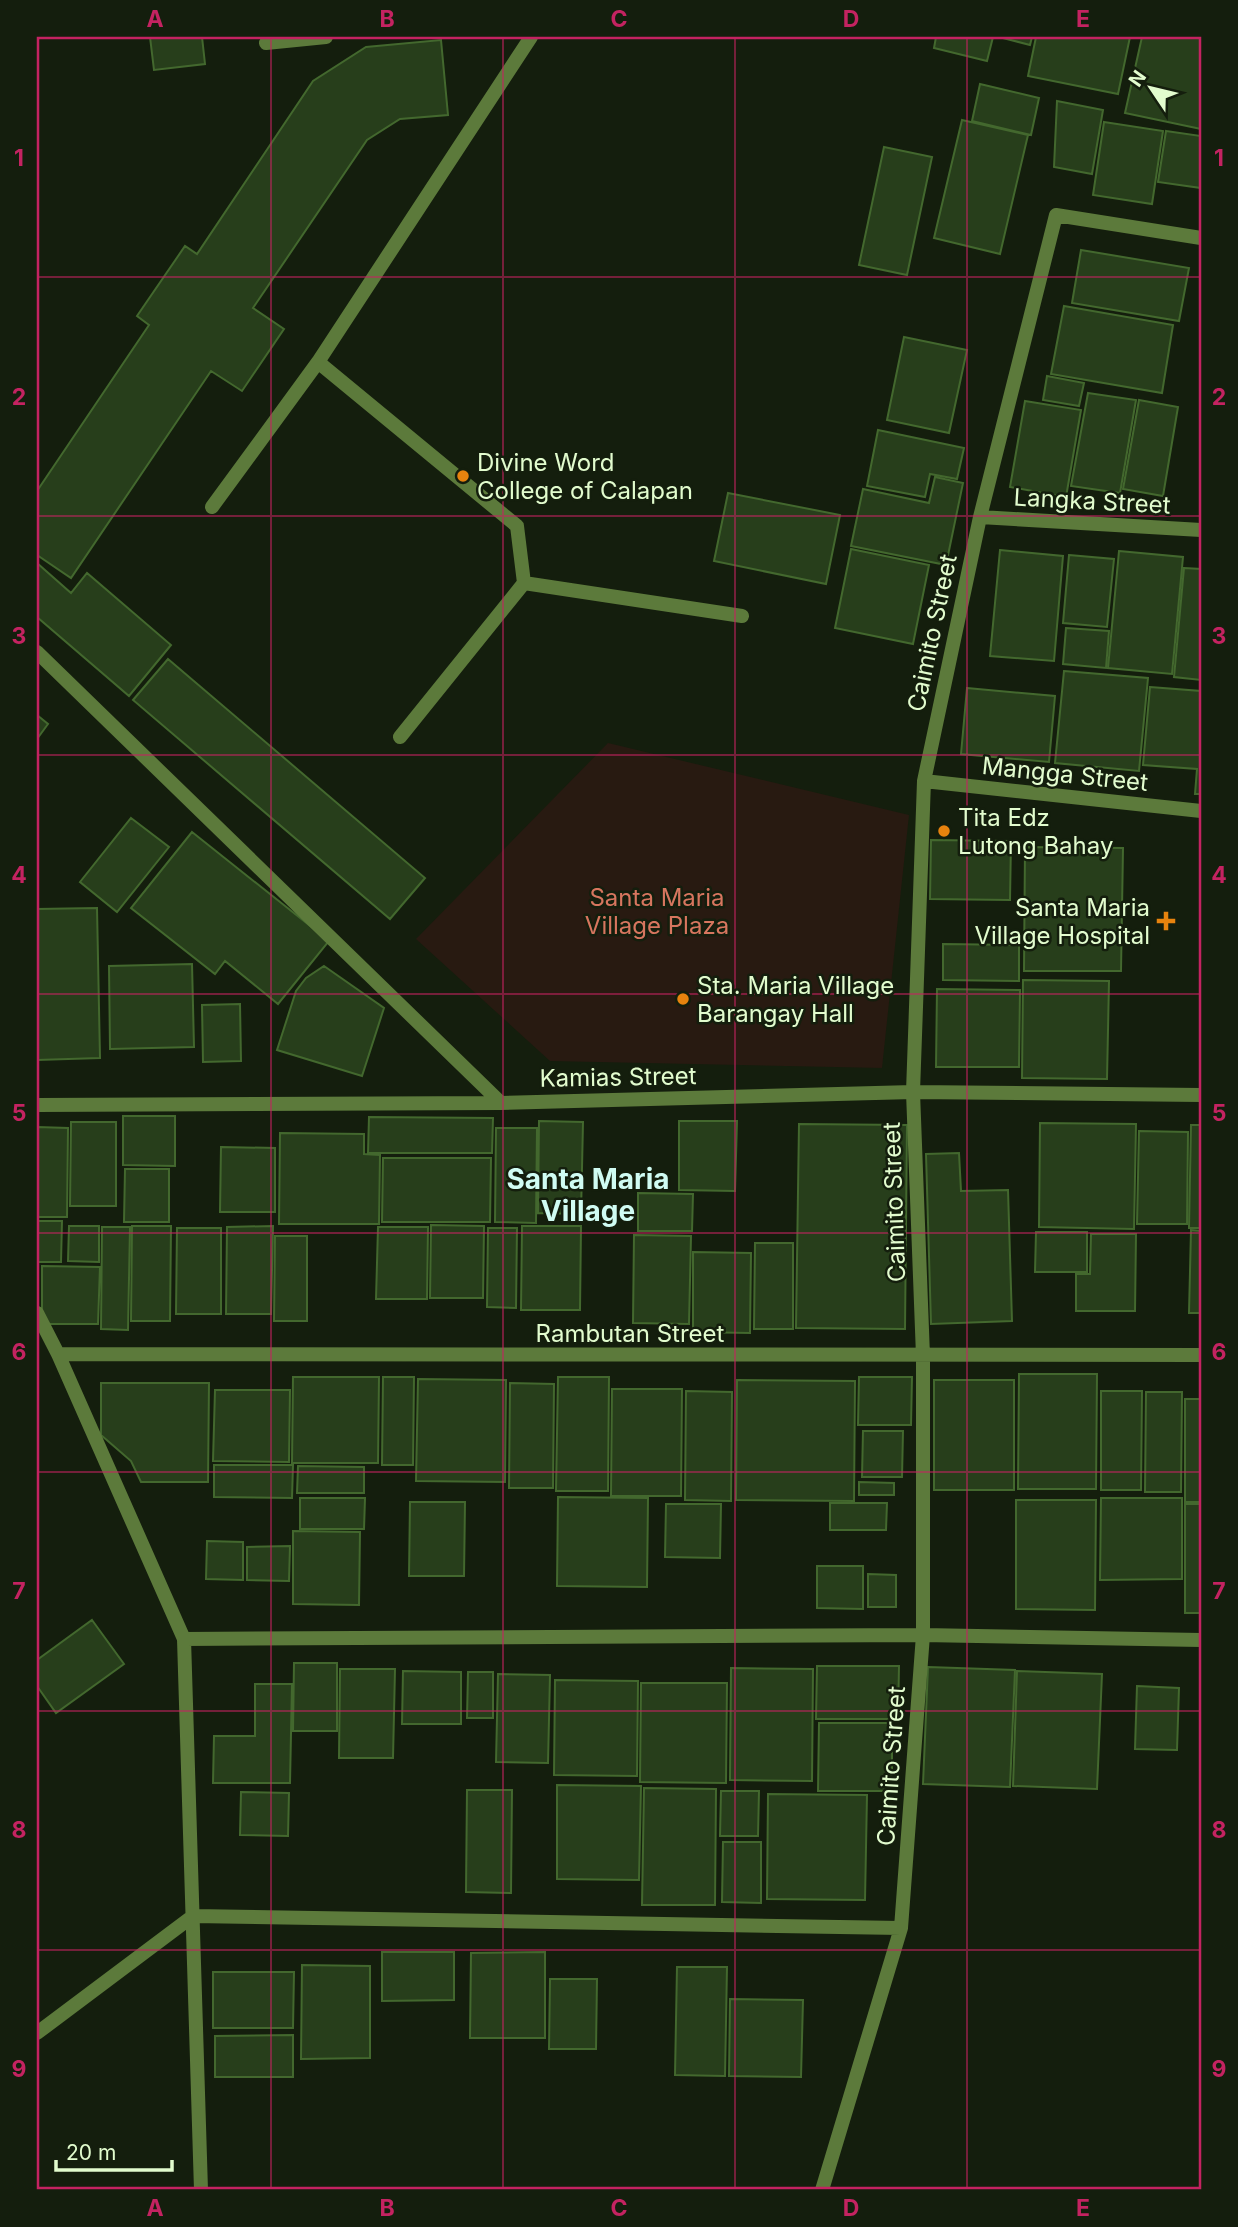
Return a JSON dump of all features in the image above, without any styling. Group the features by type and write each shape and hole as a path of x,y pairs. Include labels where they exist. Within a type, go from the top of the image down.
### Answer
{"street":[{"path":"266,43 327,37"},
{"path":"212,507 318,362 531,37"},
{"name":"Caimito Street","path":"822,2190 901,1928 923,1635 923,1356 913,1092 924,781 980,517 1056,215 1201,238"},
{"path":"318,362 517,526 524,583 400,737"},
{"name":"Langka Street","path":"980,517 1201,530"},
{"path":"524,583 742,617"},
{"path":"37,652 501,1103"},
{"name":"Mangga Street","path":"924,781 1201,811"},
{"name":"Kamias Street","path":"37,1105 501,1103 913,1092 1201,1095"},
{"path":"37,1313 58,1354 184,1639 201,2190"},
{"name":"Rambutan Street","path":"58,1354 1201,1355"},
{"path":"184,1639 923,1635 1201,1640"},
{"path":"37,2033 193,1916 901,1928"}],"green space":[{"name":"Santa Maria Village Plaza","path":"608,743 909,815 882,1068 550,1061 416,939"}],"building":[{"path":"150,37 202,37 205,64 154,70"},
{"path":"936,37 993,37 987,61 934,48"},
{"path":"999,37 1032,37 1030,45"},
{"path":"1036,37 1130,37 1118,94 1028,76"},
{"path":"1142,37 1201,37 1201,129 1125,113"},
{"path":"441,40 448,115 400,119 367,140 253,308 284,329 242,391 211,371 71,578 37,555 37,491 149,325 137,316 185,246 197,254 313,81 366,47"},
{"path":"980,84 1039,98 1031,135 972,121"},
{"path":"1057,101 1103,110 1092,174 1054,167"},
{"path":"962,120 1028,135 1000,254 934,238"},
{"path":"1104,122 1163,131 1152,204 1093,195"},
{"path":"1166,131 1201,136 1201,188 1158,182"},
{"path":"884,147 932,157 907,275 859,265"},
{"path":"1081,250 1189,268 1179,321 1072,303"},
{"path":"1064,306 1173,325 1162,393 1051,374"},
{"path":"904,337 967,350 949,433 887,420"},
{"path":"1047,376 1084,383 1079,406 1043,400"},
{"path":"1088,393 1136,400 1120,493 1071,486"},
{"path":"1139,400 1178,407 1163,496 1123,489"},
{"path":"1025,401 1081,410 1066,497 1010,487"},
{"path":"878,430 964,448 957,479 930,474 925,497 867,486"},
{"path":"935,477 963,483 946,565 851,546 863,489 929,503"},
{"path":"728,493 840,515 826,584 714,561"},
{"path":"851,549 929,565 913,644 835,628"},
{"path":"1000,550 1063,556 1054,661 990,656"},
{"path":"1119,551 1183,557 1172,674 1108,668"},
{"path":"1069,555 1114,559 1107,627 1063,623"},
{"path":"37,563 71,593 87,573 171,645 129,696 37,617"},
{"path":"1184,568 1201,569 1201,680 1174,677"},
{"path":"1066,628 1109,631 1106,668 1063,664"},
{"path":"168,659 425,878 390,919 133,700"},
{"path":"1064,671 1148,678 1139,771 1055,763"},
{"path":"1150,687 1201,691 1201,794 1195,794 1197,769 1143,765"},
{"path":"967,688 1055,696 1049,762 961,754"},
{"path":"37,715 48,724 37,739"},
{"path":"131,818 169,847 117,912 80,882"},
{"path":"192,832 329,941 278,1004 225,961 215,974 131,908"},
{"path":"931,840 1011,841 1010,900 930,899"},
{"path":"1025,847 1123,848 1121,971 1024,971"},
{"path":"97,908 100,1058 37,1060 37,909"},
{"path":"943,944 1019,945 1019,981 943,980"},
{"path":"192,964 194,1047 110,1049 109,966"},
{"path":"324,966 384,1008 362,1076 277,1050 296,991 306,978"},
{"path":"1023,980 1109,981 1107,1079 1022,1078"},
{"path":"937,989 1020,990 1019,1067 936,1067"},
{"path":"240,1004 241,1061 203,1062 202,1005"},
{"path":"123,1116 175,1116 175,1166 123,1165"},
{"path":"369,1117 493,1118 492,1153 368,1153"},
{"path":"539,1121 583,1122 581,1214 538,1213"},
{"path":"679,1121 737,1121 735,1191 679,1190"},
{"path":"71,1122 116,1122 116,1206 70,1206"},
{"path":"1040,1123 1136,1124 1134,1229 1039,1227"},
{"path":"799,1124 907,1125 905,1329 796,1328"},
{"path":"1191,1125 1201,1125 1201,1228 1189,1228"},
{"path":"37,1127 68,1128 67,1217 37,1217"},
{"path":"496,1128 537,1128 536,1223 495,1222"},
{"path":"1139,1131 1188,1132 1187,1224 1137,1224"},
{"path":"280,1133 364,1134 364,1154 380,1155 379,1224 279,1224"},
{"path":"221,1147 275,1148 275,1212 220,1212"},
{"path":"959,1153 961,1191 1008,1190 1012,1321 931,1324 926,1154"},
{"path":"383,1158 491,1158 490,1222 382,1222"},
{"path":"125,1169 169,1169 169,1222 124,1222"},
{"path":"638,1193 693,1194 692,1231 638,1231"},
{"path":"37,1221 62,1221 61,1262 37,1262"},
{"path":"431,1225 484,1226 483,1298 430,1298"},
{"path":"69,1226 99,1226 99,1262 68,1261"},
{"path":"132,1226 171,1226 170,1321 131,1321"},
{"path":"273,1226 271,1314 226,1314 227,1227"},
{"path":"522,1226 581,1226 580,1310 521,1310"},
{"path":"102,1227 130,1227 128,1330 101,1329"},
{"path":"378,1227 428,1227 427,1299 376,1299"},
{"path":"177,1228 221,1228 221,1314 176,1314"},
{"path":"488,1228 517,1228 516,1308 487,1307"},
{"path":"1191,1230 1201,1231 1201,1313 1189,1313"},
{"path":"1036,1232 1087,1232 1087,1272 1035,1272"},
{"path":"1091,1234 1136,1234 1135,1311 1076,1311 1076,1274 1090,1274"},
{"path":"634,1235 691,1236 689,1324 633,1323"},
{"path":"275,1236 307,1236 307,1321 274,1321"},
{"path":"755,1243 793,1243 793,1329 754,1329"},
{"path":"693,1252 751,1253 750,1333 693,1332"},
{"path":"42,1266 100,1267 98,1324 42,1324"},
{"path":"1019,1374 1097,1374 1096,1489 1018,1489"},
{"path":"293,1377 379,1377 378,1463 292,1463"},
{"path":"383,1377 414,1377 413,1465 382,1465"},
{"path":"558,1377 609,1377 608,1491 556,1491"},
{"path":"859,1377 912,1377 911,1425 858,1425"},
{"path":"418,1379 506,1380 505,1482 416,1481"},
{"path":"737,1380 855,1381 854,1501 736,1500"},
{"path":"934,1380 1014,1380 1014,1490 934,1490"},
{"path":"101,1383 209,1383 208,1482 141,1482 131,1461 101,1435"},
{"path":"510,1383 554,1384 553,1488 509,1488"},
{"path":"612,1389 682,1389 681,1496 611,1496"},
{"path":"215,1390 290,1390 289,1462 213,1461"},
{"path":"686,1391 732,1392 731,1501 685,1500"},
{"path":"1101,1391 1142,1391 1141,1490 1101,1490"},
{"path":"1146,1392 1182,1392 1181,1492 1145,1492"},
{"path":"1185,1399 1201,1399 1201,1502 1185,1502"},
{"path":"863,1431 903,1431 902,1477 862,1477"},
{"path":"214,1465 293,1465 292,1498 214,1497"},
{"path":"298,1466 364,1467 364,1493 297,1493"},
{"path":"859,1482 894,1483 894,1495 859,1495"},
{"path":"558,1497 648,1498 647,1587 557,1586"},
{"path":"300,1498 365,1498 364,1529 300,1529"},
{"path":"1101,1498 1182,1498 1182,1579 1100,1580"},
{"path":"1016,1500 1096,1500 1095,1610 1016,1609"},
{"path":"410,1502 465,1502 464,1576 409,1576"},
{"path":"830,1503 887,1503 886,1530 830,1530"},
{"path":"666,1504 721,1504 720,1558 665,1557"},
{"path":"1185,1504 1201,1504 1201,1613 1185,1613"},
{"path":"293,1531 360,1532 359,1605 293,1604"},
{"path":"207,1541 243,1542 243,1580 206,1579"},
{"path":"290,1546 289,1581 247,1580 247,1547"},
{"path":"817,1566 863,1566 863,1609 817,1608"},
{"path":"868,1574 896,1575 896,1607 868,1607"},
{"path":"92,1620 124,1664 56,1713 37,1686 37,1660"},
{"path":"294,1663 337,1663 337,1731 293,1731"},
{"path":"817,1666 899,1666 898,1719 816,1719"},
{"path":"928,1667 1015,1670 1010,1787 923,1784"},
{"path":"731,1668 813,1669 812,1781 730,1780"},
{"path":"340,1669 395,1669 393,1758 339,1758"},
{"path":"403,1671 461,1672 461,1724 402,1724"},
{"path":"1017,1671 1102,1674 1097,1789 1013,1786"},
{"path":"468,1672 493,1672 493,1718 467,1718"},
{"path":"498,1674 550,1675 548,1763 496,1762"},
{"path":"555,1680 638,1681 637,1776 554,1775"},
{"path":"641,1683 727,1683 726,1783 640,1782"},
{"path":"255,1684 292,1684 290,1783 213,1783 214,1736 255,1736"},
{"path":"1137,1686 1179,1688 1177,1750 1135,1749"},
{"path":"819,1723 892,1723 892,1791 818,1791"},
{"path":"557,1785 641,1786 639,1880 557,1879"},
{"path":"644,1788 716,1789 715,1905 642,1905"},
{"path":"467,1790 512,1790 511,1893 466,1892"},
{"path":"721,1791 759,1791 758,1836 720,1836"},
{"path":"241,1792 289,1793 288,1836 240,1835"},
{"path":"768,1794 867,1795 865,1900 767,1899"},
{"path":"723,1842 761,1842 761,1903 722,1902"},
{"path":"382,1952 454,1952 454,2000 382,2001"},
{"path":"545,1952 545,2038 470,2038 471,1953"},
{"path":"302,1965 370,1966 370,2058 301,2059"},
{"path":"677,1967 727,1967 725,2076 675,2075"},
{"path":"213,1972 294,1972 293,2028 213,2028"},
{"path":"550,1979 597,1979 596,2049 549,2049"},
{"path":"730,1999 803,2000 801,2077 729,2076"},
{"path":"293,2035 293,2077 215,2077 215,2036"}],"place":[{"name":"Divine Word College of Calapan","path":"463,476"},
{"name":"Tita Edz Lutong Bahay","path":"944,831"},
{"name":"Santa Maria Village Hospital","path":"1166,921"},
{"name":"Sta. Maria Village Barangay Hall","path":"683,999"}],"district":[{"name":"Santa Maria Village","path":"588,1195"}]}
